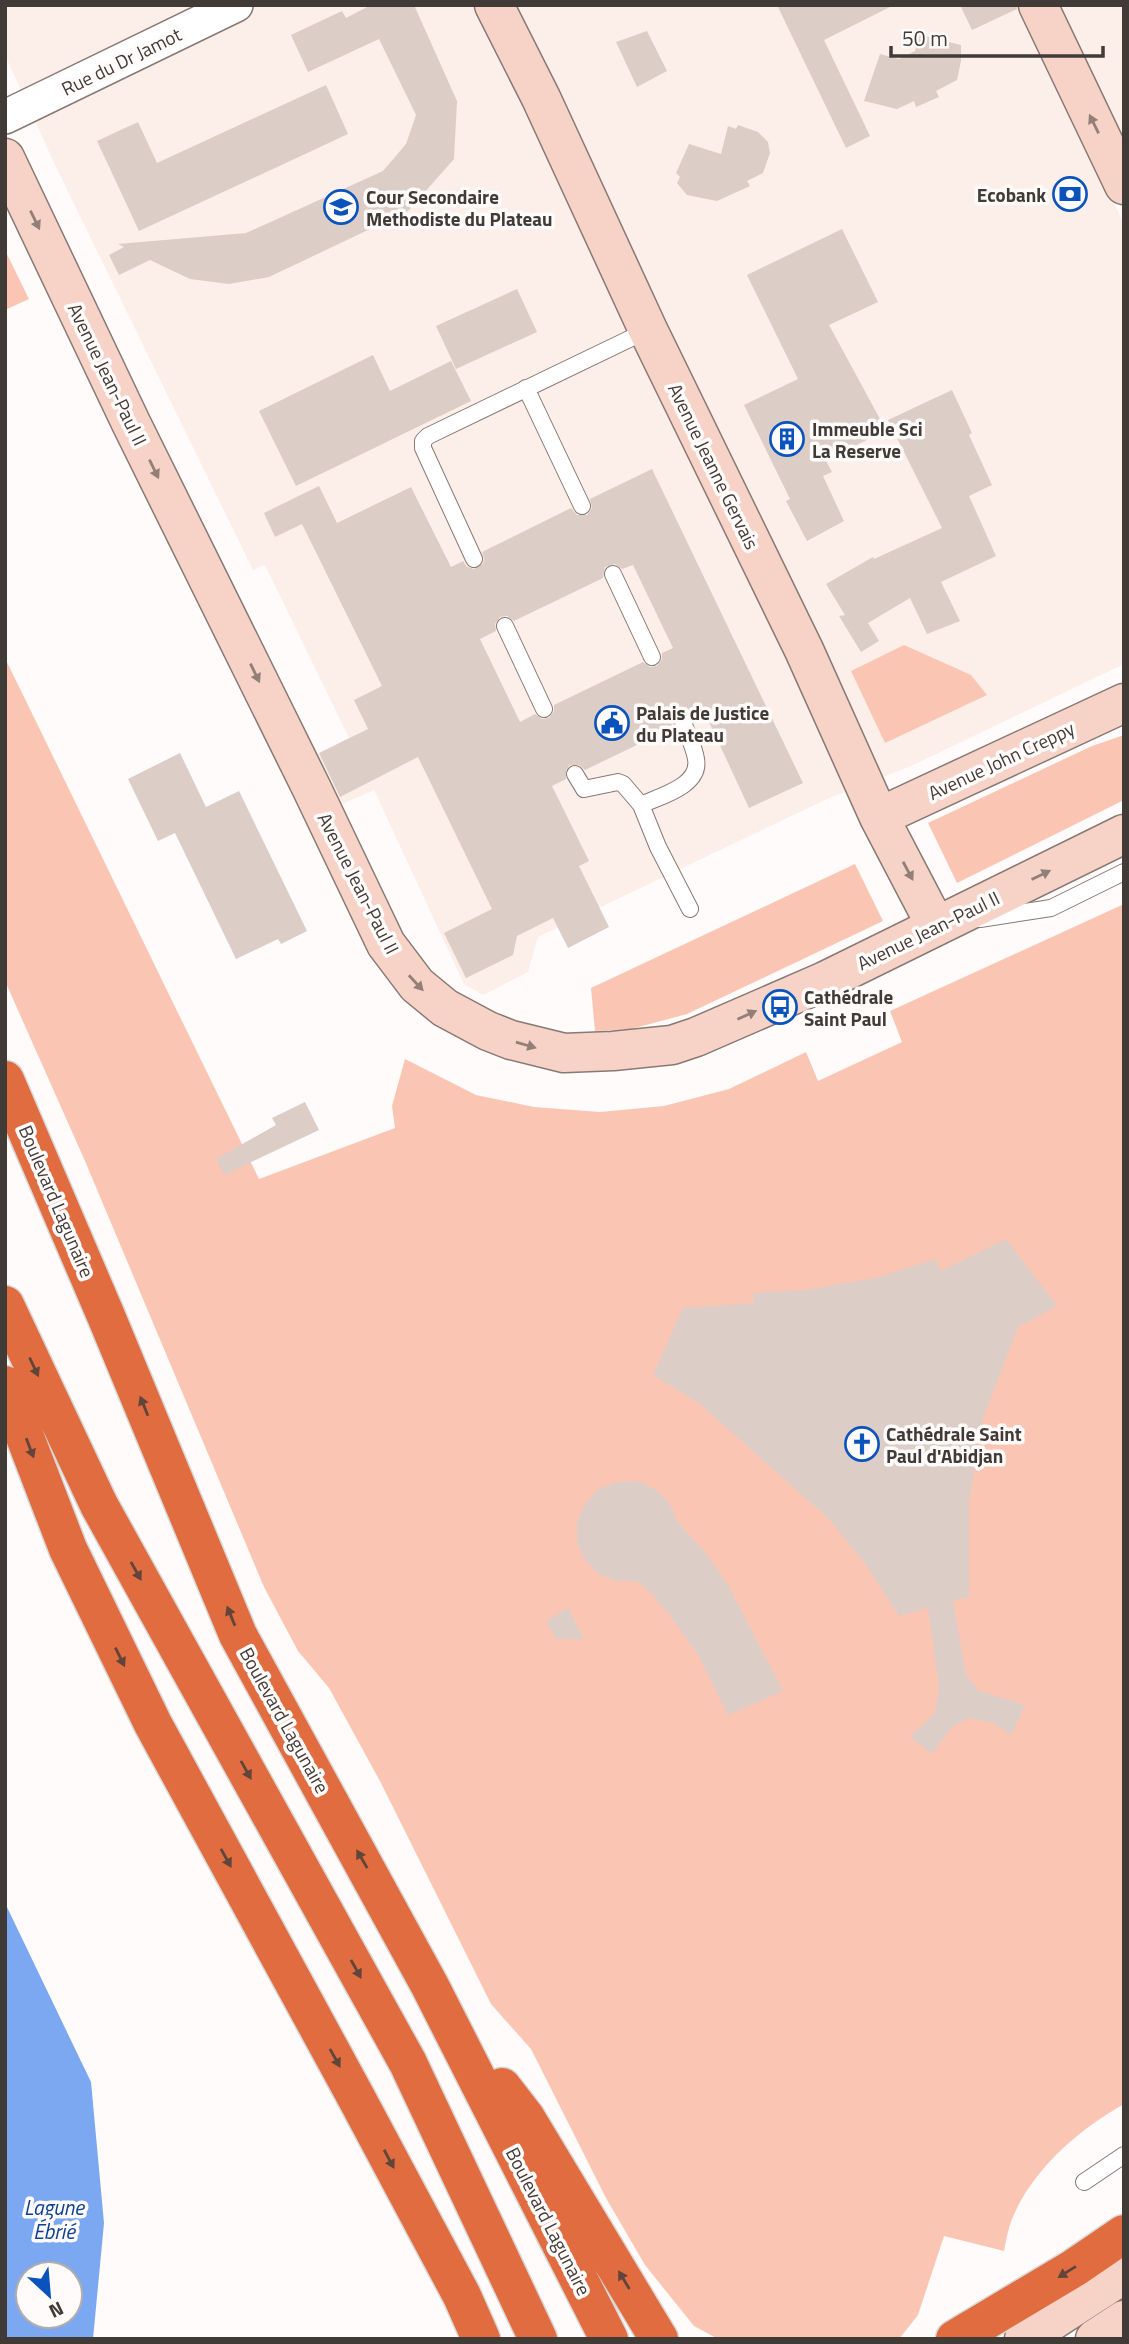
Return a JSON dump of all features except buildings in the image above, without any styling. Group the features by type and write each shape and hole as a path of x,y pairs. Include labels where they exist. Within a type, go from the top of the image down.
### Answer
{"highway":[{"name":"Boulevard Lagunaire","path":"5,1080 238,1635 430,1986 609,2339"},
{"path":"5,1306 99,1505 408,2063 538,2339"},
{"path":"5,1385 68,1549 153,1724 357,2099 462,2296 481,2339"},
{"path":"430,1986 486,2067 526,2118 659,2339"},
{"path":"955,2339 1074,2268 1124,2234"}],"main road":[{"name":"Avenue Jeanne Gervais","path":"494,5 804,650 879,817 936,926"},
{"path":"1038,5 1124,185"},
{"name":"Avenue Jean-Paul II","path":"5,158 386,944 417,985 445,1008 488,1031 537,1048 564,1053 672,1045 825,981 1124,834"},
{"name":"Avenue John Creppy","path":"879,817 1124,703"},
{"path":"1087,721 1124,733"},
{"path":"1024,2339 1124,2274"},
{"path":"1095,2339 1124,2320"}],"street":[{"name":"Rue du Dr Jamot","path":"5,117 236,5"}],"lane":[{"path":"474,559 423,448 423,441 428,436 648,330"},
{"path":"526,388 582,506"},
{"path":"613,574 652,657"},
{"path":"505,626 544,709"},
{"path":"641,805 686,784 695,774 697,761 683,722"},
{"path":"575,774 584,789 618,782 623,784 641,805 671,874 690,909"},
{"path":"936,926 1051,908 1124,872"},
{"path":"1084,2182 1124,2155"}],"shaded area":[{"path":"5,5 1124,5 1124,144 1093,160 1124,224 1124,664 911,766 827,799 538,937 528,972 483,995 464,984 374,790 340,805 316,755 349,738 265,565 253,570 56,167 5,55"},
{"path":"5,250 29,299 5,310"},
{"path":"904,645 971,675 987,695 885,743 851,671"},
{"path":"5,658 259,1179 395,1128 392,1106 405,1059 476,1095 534,1107 600,1112 664,1106 729,1089 806,1052 818,1081 902,1042 890,1011 1124,904 1124,2104 1090,2126 1044,2168 1031,2184 1012,2219 1004,2251 944,2236 918,2315 899,2339 718,2339 694,2326 645,2265 606,2198 531,2049 491,2004 381,1783 329,1688 298,1651 264,1587 85,1161 5,981"},
{"path":"1124,735 1124,800 957,883 928,823 1092,746"},
{"path":"855,864 883,921 687,1014 631,1029 595,1031 591,988"}],"water":[{"name":"Lagune Ébrié","path":"5,1903 91,2082 104,2223 93,2339 5,2339"}],"place":[{"name":"Ecobank","path":"1070,194"},
{"name":"Cour Secondaire Methodiste du Plateau","path":"341,207"},
{"name":"Immeuble Sci La Reserve","path":"787,439"},
{"name":"Palais de Justice du Plateau","path":"612,723"},
{"name":"Cathédrale Saint Paul","path":"780,1007"},
{"name":"Cathédrale Saint Paul d'Abidjan","path":"862,1444"}]}
